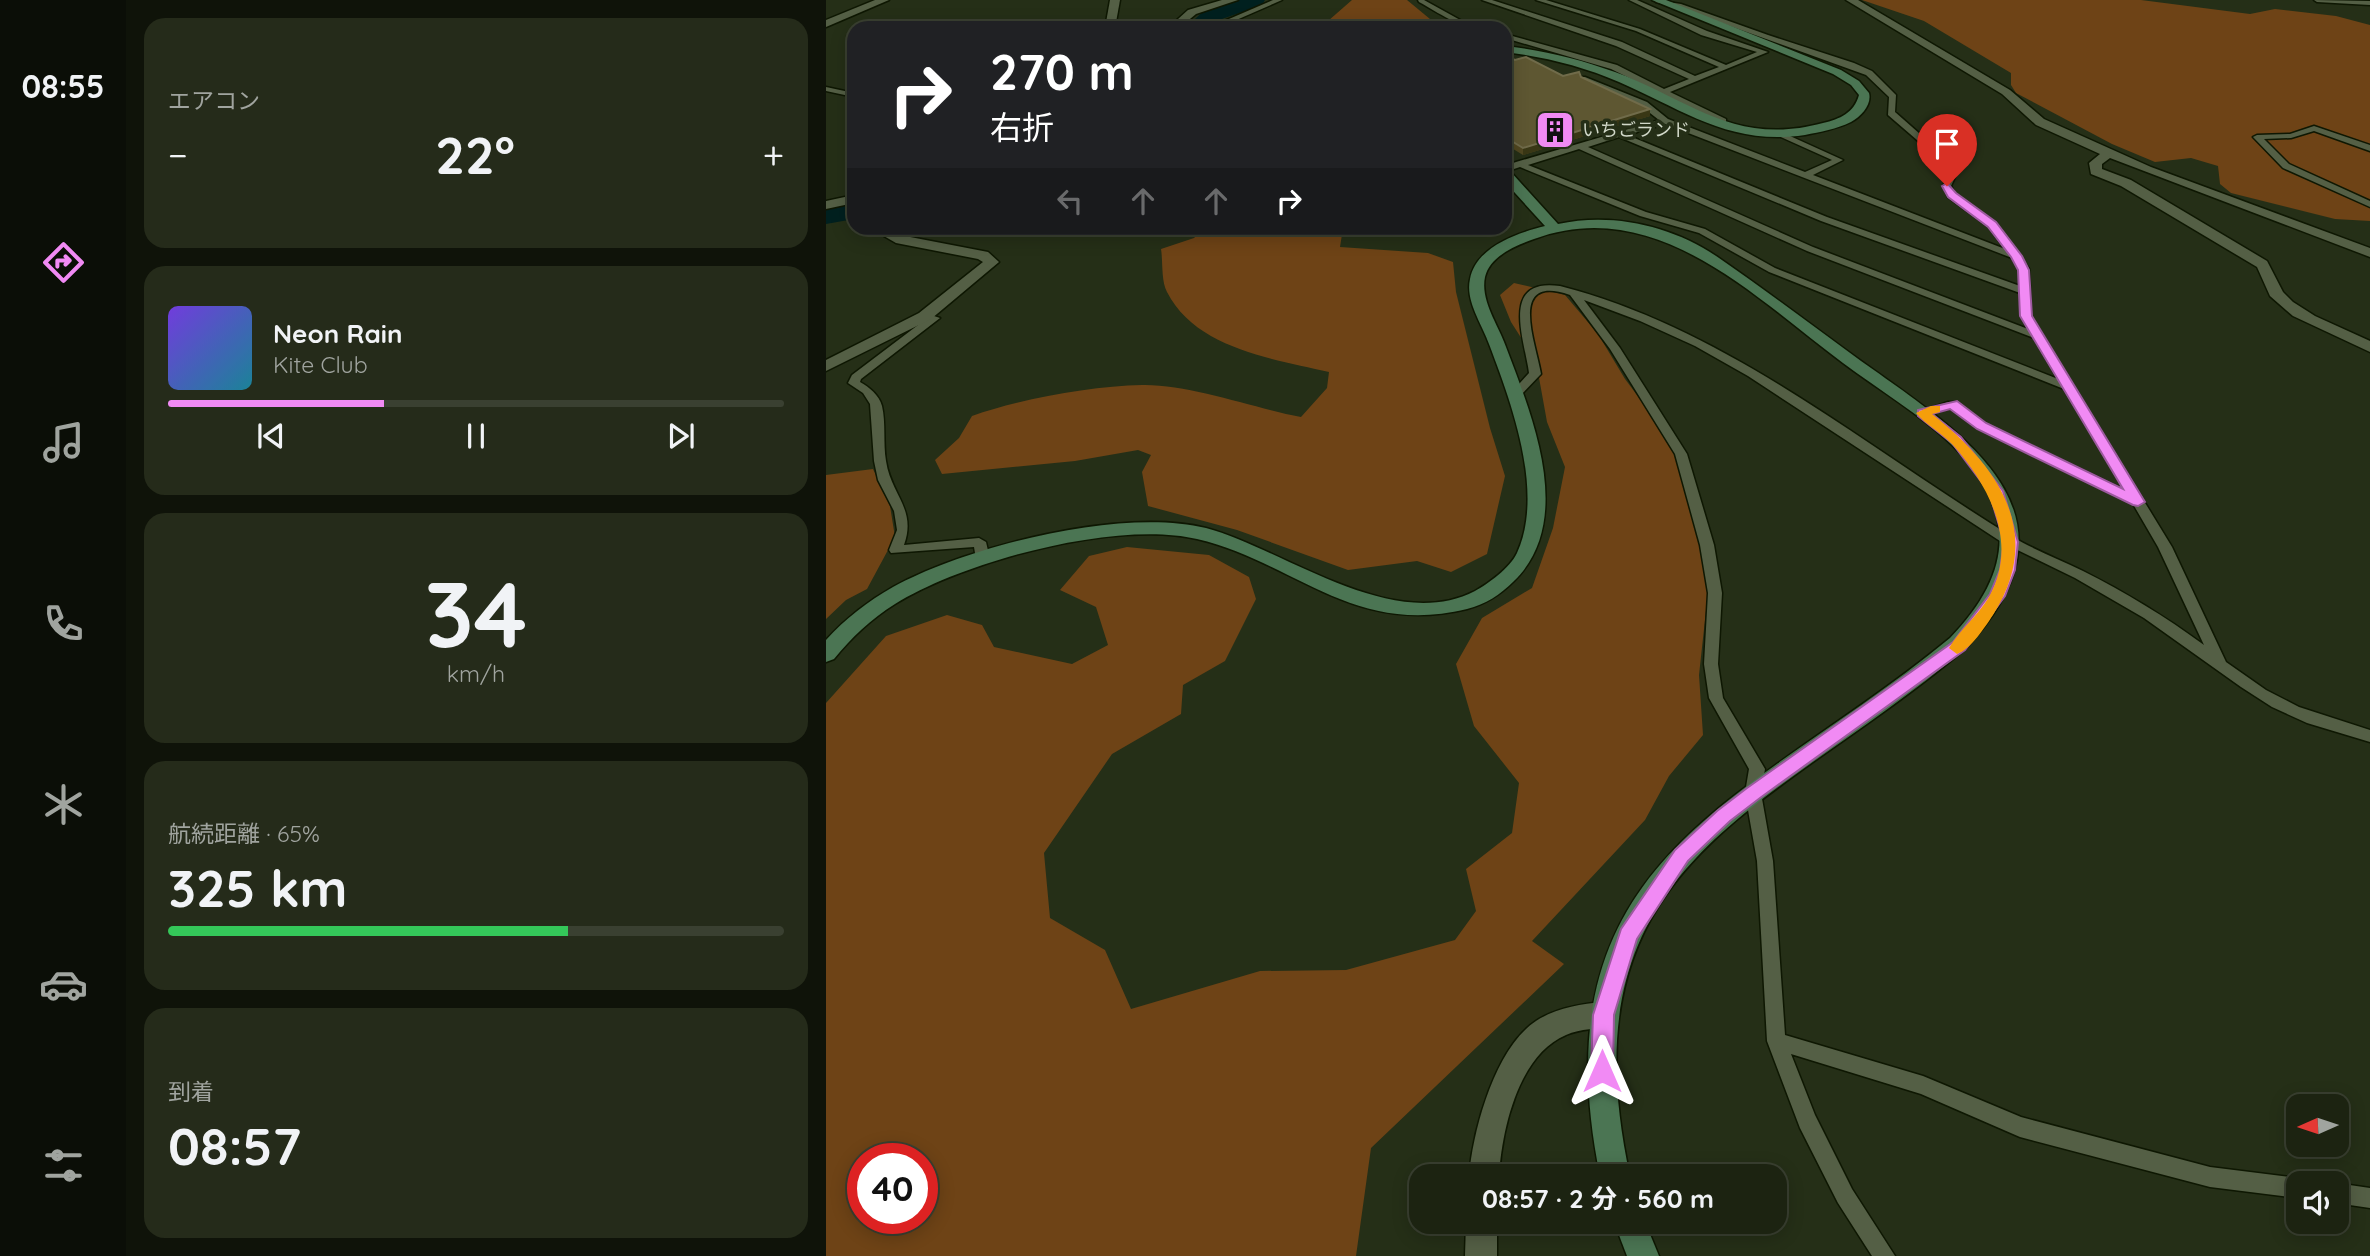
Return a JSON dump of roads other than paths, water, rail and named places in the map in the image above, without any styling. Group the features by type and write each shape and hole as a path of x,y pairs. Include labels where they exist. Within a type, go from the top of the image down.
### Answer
{"street":[{"path":"826,24 884,0"},
{"path":"1111,21 1115,0"},
{"path":"1181,21 1192,12 1233,0"},
{"path":"1512,50 1594,68 1625,79 1693,115 1718,124 1776,133 1821,128 1858,114 1865,95 1855,83 1837,72 1749,42 1658,0"},
{"path":"1851,0 2006,92 2040,122 2146,170 2370,253"},
{"path":"2109,153 2095,163 2096,171 2126,183 2262,264 2270,271 2279,298 2304,315 2370,347"},
{"path":"1512,182 1554,228"},
{"path":"826,205 847,200"},
{"path":"826,654 852,626 879,605 935,575 983,559 1106,532 1151,530 1200,533 1278,563 1335,592 1393,608 1438,608 1469,602 1495,588 1525,558 1533,525 1537,482 1525,423 1480,301 1477,279 1485,263 1496,253 1527,236 1582,224 1633,226 1669,235 1694,247 1956,440 1996,491 2011,542 2007,570 1997,596 1959,646 1723,816 1682,855 1651,898 1628,935 1603,1015 1603,1117 1613,1164"},
{"path":"826,366 925,316 986,270 991,258 901,240 891,235"},
{"path":"1486,1164 1493,1128 1511,1069 1532,1041 1549,1027 1579,1016 1603,1015"},
{"path":"1480,1256 1481,1234"},
{"path":"1635,1234 1643,1256"}],"lane":[{"path":"1229,21 1279,0"},
{"path":"1421,0 1444,21"},
{"path":"1421,0 1458,21"},
{"path":"1485,0 1619,44 1695,79"},
{"path":"1539,0 1637,30 1725,67"},
{"path":"1632,0 1704,33 1749,42 1764,52 1665,91"},
{"path":"1658,0 1679,5 1869,73 1893,97 1891,113 1950,164 1952,175 1947,186 1951,195 1992,225 2024,270 2026,316 2165,547 2223,670"},
{"path":"2317,0 2370,3"},
{"path":"1568,9 1578,5"},
{"path":"1512,38 1614,67 1723,121 1718,124"},
{"path":"1585,79 1644,104 1665,121 2016,256"},
{"path":"828,91 847,94"},
{"path":"1512,166 1665,121"},
{"path":"2370,148 2314,128 2291,136 2257,137 2286,166 2370,204"},
{"path":"1776,133 1839,160 1806,175"},
{"path":"1618,135 1824,219 2023,291"},
{"path":"1579,146 1810,250 2038,336"},
{"path":"1519,164 1643,214 1702,231 1772,270 2069,387"},
{"path":"1515,395 1535,374 1532,350 1522,318 1523,306 1531,295 1539,289 1561,288 1616,307 1681,334 1833,425 2011,542 2080,576 2172,630 2223,670 2294,711 2370,736"},
{"path":"1574,294 1615,348 1681,454 1707,545 1715,593 1711,664 1716,698 1757,769 1754,793 1765,861 1776,1041 1807,1121 1845,1196 1884,1256"},
{"path":"925,316 934,318 856,377 854,383 867,391 876,404 884,480 900,511 903,530 896,550 979,542 983,559"},
{"path":"1922,413 1952,404 1982,426 2138,502"},
{"path":"1776,1041 1923,1085 2020,1127 2210,1177 2286,1186"},
{"path":"2349,1195 2370,1198"}],"waterway":[{"path":"1205,21 1214,14 1254,0"},
{"path":"826,215 847,211"}],"place":[{"name":"いちごランド","path":"1555,130"}]}
